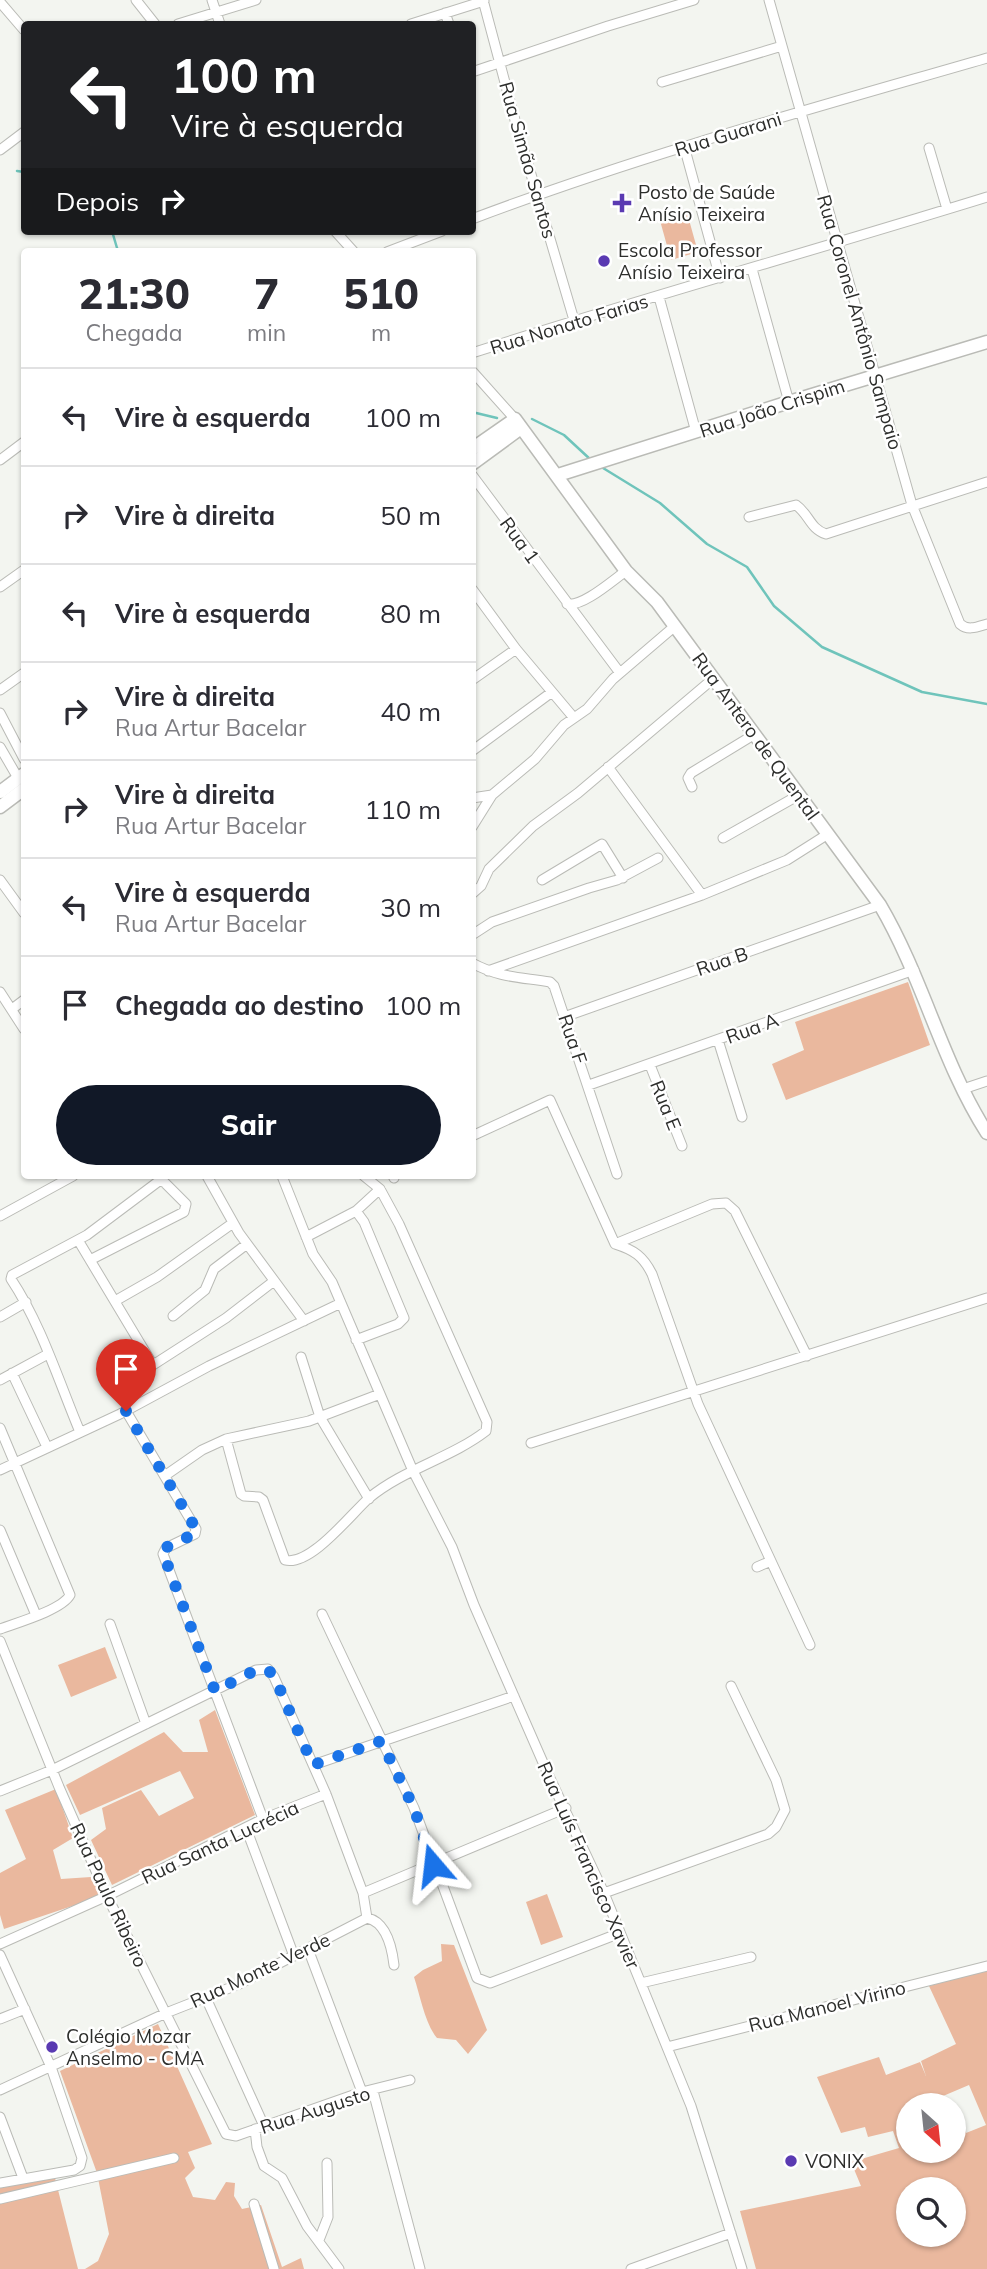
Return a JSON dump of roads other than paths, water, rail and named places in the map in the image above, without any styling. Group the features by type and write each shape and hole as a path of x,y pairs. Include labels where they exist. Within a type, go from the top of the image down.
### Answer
{"street":[{"path":"136,0 153,21"},
{"path":"212,0 219,21"},
{"path":"188,21 256,0"},
{"path":"444,0 448,21"},
{"path":"421,21 483,0"},
{"name":"Rua Simão Santos","path":"483,0 574,320"},
{"path":"476,71 694,0"},
{"name":"Rua Coronel Antônio Sampaio","path":"769,0 912,505 957,619 963,627 974,628 987,624"},
{"path":"0,2 21,26"},
{"path":"662,82 782,46"},
{"name":"Rua Guarani","path":"476,217 684,146 987,58"},
{"path":"0,150 21,134"},
{"path":"684,146 720,278"},
{"path":"929,148 947,209"},
{"name":"Rua Nonato Farias","path":"476,352 987,197"},
{"path":"339,235 350,248"},
{"path":"397,248 432,235"},
{"path":"752,269 789,402"},
{"path":"659,297 695,432"},
{"name":"Rua João Crispim","path":"558,475 987,342"},
{"name":"Rua Antero de Quental","path":"476,376 518,423 558,475 626,571 657,602 880,905 914,970 963,1089 987,1133"},
{"path":"476,447 518,423"},
{"path":"476,460 518,423"},
{"path":"0,460 21,444"},
{"name":"Rua 1","path":"476,480 620,673"},
{"path":"749,517 796,505 801,508 812,526 826,534 987,482"},
{"path":"567,604 572,605 587,599 626,571"},
{"path":"0,587 21,572"},
{"path":"476,594 516,649 574,718"},
{"path":"476,821 492,795 535,759 564,725 587,709 620,673 675,626"},
{"path":"476,677 516,649"},
{"path":"0,690 21,675"},
{"path":"476,890 481,886 488,869 533,826 714,678"},
{"path":"476,748 552,692"},
{"path":"0,713 21,754"},
{"path":"692,787 688,778 691,773 755,734"},
{"path":"0,747 20,787"},
{"path":"608,767 702,895"},
{"path":"0,792 20,787"},
{"path":"0,807 20,787"},
{"path":"723,838 799,794"},
{"path":"476,797 492,795"},
{"path":"488,971 702,895 787,860 828,834"},
{"path":"542,880 602,844 623,878"},
{"path":"476,932 492,922 623,878 658,858"},
{"path":"0,880 21,909"},
{"name":"Rua B","path":"564,1017 880,905"},
{"name":"Rua F","path":"476,965 503,976 550,982 556,989 617,1174"},
{"name":"Rua A","path":"589,1085 914,970"},
{"path":"0,992 21,1024"},
{"path":"12,1009 21,1002"},
{"path":"718,1040 742,1117"},
{"name":"Rua E","path":"650,1065 682,1146"},
{"path":"963,1089 987,1081"},
{"path":"476,1134 550,1100 615,1244 638,1254 648,1266 698,1404 810,1645"},
{"path":"0,1216 68,1179"},
{"path":"209,1179 247,1244 304,1321"},
{"name":"Rua Luís Francisco Xavier","path":"283,1179 313,1254 341,1303 413,1471 452,1547 548,1774 604,1893 691,2106 742,2269"},
{"path":"226,1438 240,1492 244,1496 259,1497 263,1500 286,1561 291,1562 323,1544 369,1499 413,1471 480,1436 488,1427 399,1224 380,1189 368,1179"},
{"path":"80,1432 26,1301 11,1279 12,1275 78,1240 159,1181 164,1182 186,1204 184,1212 90,1260"},
{"path":"306,1237 356,1211 380,1189"},
{"path":"615,1244 712,1204 726,1203 735,1211 807,1356"},
{"path":"356,1211 364,1222 404,1318 398,1324 356,1340"},
{"path":"115,1301 157,1277 233,1223"},
{"path":"78,1240 153,1365 226,1318 274,1280"},
{"path":"173,1316 205,1290 214,1269 247,1244"},
{"path":"531,1443 987,1298"},
{"path":"0,1317 26,1301"},
{"path":"0,1470 126,1411 209,1366 341,1303"},
{"path":"0,1380 48,1354"},
{"path":"301,1357 320,1417 369,1499"},
{"path":"12,1373 47,1447"},
{"path":"166,1475 202,1450 226,1438 320,1417 380,1394"},
{"path":"126,1411 166,1475 196,1532 190,1538 166,1548 163,1553 263,1819"},
{"path":"0,1428 70,1595 67,1601 0,1629"},
{"path":"0,1530 36,1615"},
{"path":"757,1567 771,1561"},
{"path":"322,1614 414,1808 474,1973 483,1982 491,1983 620,1933"},
{"path":"110,1624 146,1724"},
{"name":"Rua Paulo Ribeiro","path":"0,1641 3,1658 107,1896 198,2076 220,2127 226,2134 236,2136"},
{"path":"0,1791 52,1770 263,1668 268,1670 274,1676 326,1794 363,1893 368,1918 378,1922 384,1932 394,1965"},
{"path":"604,1893 768,1834 776,1828 785,1810 776,1780 731,1686"},
{"path":"313,1765 514,1696"},
{"name":"Rua Santa Lucrécia","path":"0,1944 107,1896 263,1819 326,1794"},
{"path":"363,1893 566,1808"},
{"path":"246,1828 294,1956"},
{"name":"Rua Monte Verde","path":"0,2090 166,2012 237,1985 368,1918"},
{"path":"308,1949 362,2092"},
{"path":"0,1955 51,2067 82,2158 77,2168 63,2173 0,2183"},
{"path":"641,1983 751,1957"},
{"name":"Rua Manoel Virino","path":"667,2047 987,1966"},
{"path":"206,1998 260,2128 257,2147 264,2165 282,2178 307,2226 339,2269"},
{"path":"0,2019 25,2009"},
{"name":"Rua Augusto","path":"236,2136 362,2092 410,2080"},
{"path":"373,2091 420,2269"},
{"path":"0,2117 23,2178"},
{"path":"0,2199 174,2158"},
{"path":"319,2239 328,2217 327,2163"},
{"path":"63,2173 65,2185"},
{"path":"254,2204 274,2269"},
{"path":"631,2269 731,2233"}],"waterway":[{"path":"17,171 21,172"},
{"path":"113,235 117,248"},
{"path":"476,413 497,418"},
{"path":"532,419 564,435 591,460"},
{"path":"603,468 660,503 707,544 747,567 774,606 822,647 922,692 987,704"}],"place":[{"name":"Posto de Saúde Anísio Teixeira","path":"622,203"},
{"name":"Escola Professor Anísio Teixeira","path":"604,261"},
{"name":"Colégio Mozar Anselmo - CMA","path":"52,2047"},
{"name":"VONIX","path":"791,2161"}]}
